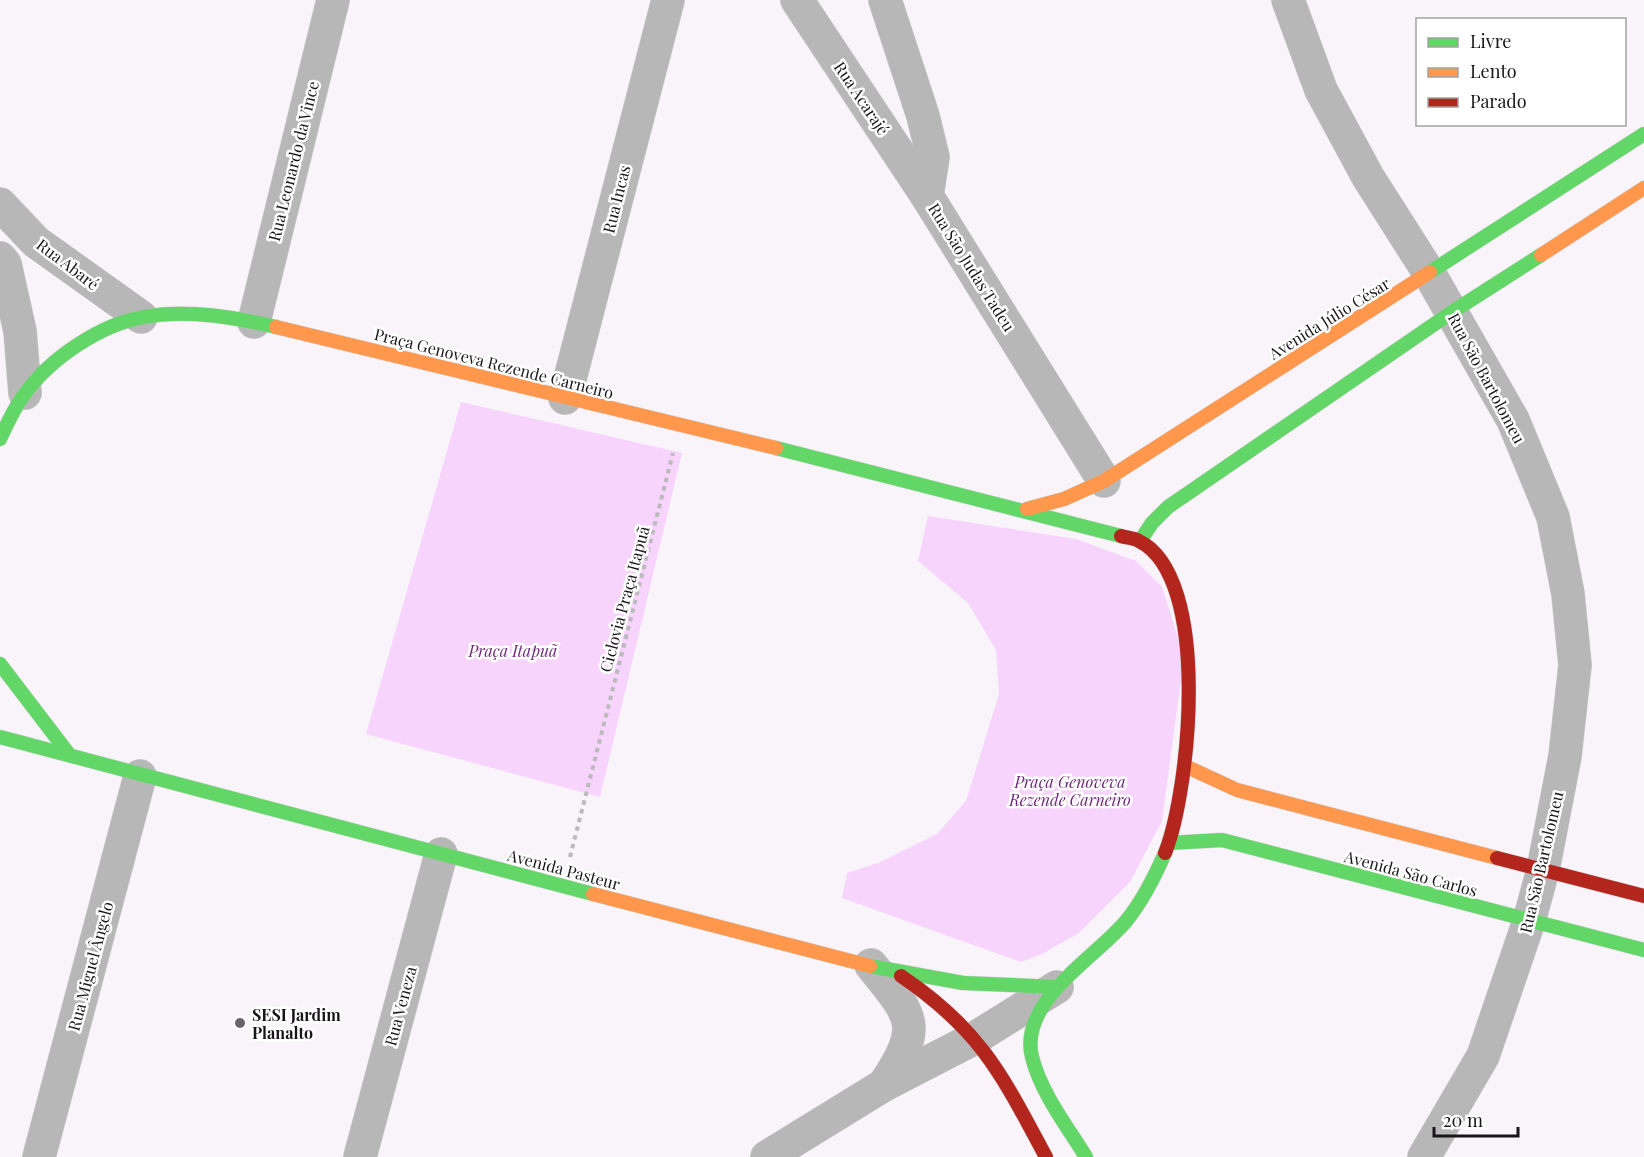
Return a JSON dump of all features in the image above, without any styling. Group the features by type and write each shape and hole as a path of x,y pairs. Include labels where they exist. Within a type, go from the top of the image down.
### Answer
{"main road":[{"name":"Avenida Júlio César","path":"1024,510 1064,500 1104,481 1644,134"},
{"path":"1140,541 1152,523 1168,507 1452,312 1644,188"},
{"name":"Praça Genoveva Rezende Carneiro","path":"0,439 13,400 77,348 103,333 141,317 210,316 254,322 565,398 683,424 1024,510"},
{"path":"1024,510 1140,541 1169,575 1186,633 1190,670 1185,766 1179,806 1169,843 1152,879 1128,920 1057,987 1033,1025 1030,1047 1040,1080 1086,1157"},
{"path":"0,664 38,717 68,753"},
{"name":"Avenida Pasteur","path":"0,737 68,753 140,776 883,968 974,985 1017,988 1057,987"},
{"path":"1185,766 1237,790 1644,896"},
{"name":"Avenida São Carlos","path":"1169,843 1222,840 1644,950"},
{"path":"883,968 937,1000 975,1038 1010,1092 1046,1157"}],"street":[{"name":"Rua Leonardo da Vince","path":"254,322 333,0"},
{"name":"Rua Incas","path":"565,398 668,0"},
{"name":"Rua Acarajé","path":"797,0 927,196"},
{"name":"Rua São Judas Tadeu","path":"885,0 923,116 933,157 927,196 1104,481"},
{"name":"Rua São Bartolomeu","path":"1288,0 1321,90 1368,177 1430,273 1518,431 1553,517 1569,594 1575,665 1565,756 1543,870 1529,921 1483,1056 1424,1157"},
{"name":"Rua Abaré","path":"0,204 36,242 141,317"},
{"path":"13,400 20,331 2,261 36,242"},
{"name":"Rua Miguel Ângelo","path":"39,1157 140,776"},
{"name":"Rua Veneza","path":"360,1157 441,854"},
{"path":"883,968 903,1005 910,1024 898,1063 884,1084"},
{"path":"767,1157 884,1084 975,1038 1057,987"}],"path":[{"name":"Ciclovia Praça Itapuã","path":"566,887 564,880 674,454 670,450"}],"green space":[{"name":"Praça Itapuã","path":"461,402 682,453 600,797 366,734"},
{"name":"Praça Genoveva Rezende Carneiro","path":"928,516 1076,539 1136,561 1162,587 1184,657 1162,821 1130,882 1079,933 1042,954 1021,962 842,898 847,873 878,863 937,834 966,801 999,694 996,650 968,603 918,561"}],"traffic: fast":[{"path":"1430,272 1644,134"},
{"path":"1140,541 1152,523 1168,507 1452,312 1541,255"},
{"path":"0,439 20,400 47,369 77,345 111,327 144,317 177,314 227,317 276,327"},
{"path":"776,448 1121,536"},
{"path":"0,664 68,753"},
{"path":"0,737 593,894"},
{"path":"1169,843 1222,840 1644,950"},
{"path":"1086,1157 1055,1109 1036,1070 1032,1057 1031,1037 1037,1017 1048,999 1063,981 1114,934 1133,912 1165,853"},
{"path":"870,966 963,983 1057,987"}],"traffic: slow":[{"path":"1541,255 1644,188"},
{"path":"1027,509 1064,499 1104,481 1430,272"},
{"path":"276,327 776,448"},
{"path":"1185,766 1237,790 1497,858"},
{"path":"593,894 870,966"}],"traffic: jam":[{"path":"1121,536 1139,541 1162,562 1177,596 1186,639 1189,687 1187,736 1182,783 1165,853"},
{"path":"1497,858 1644,896"},
{"path":"901,976 951,1016 987,1056 1002,1078 1046,1157"}],"place":[{"name":"SESI Jardim Planalto","path":"240,1023"}]}
